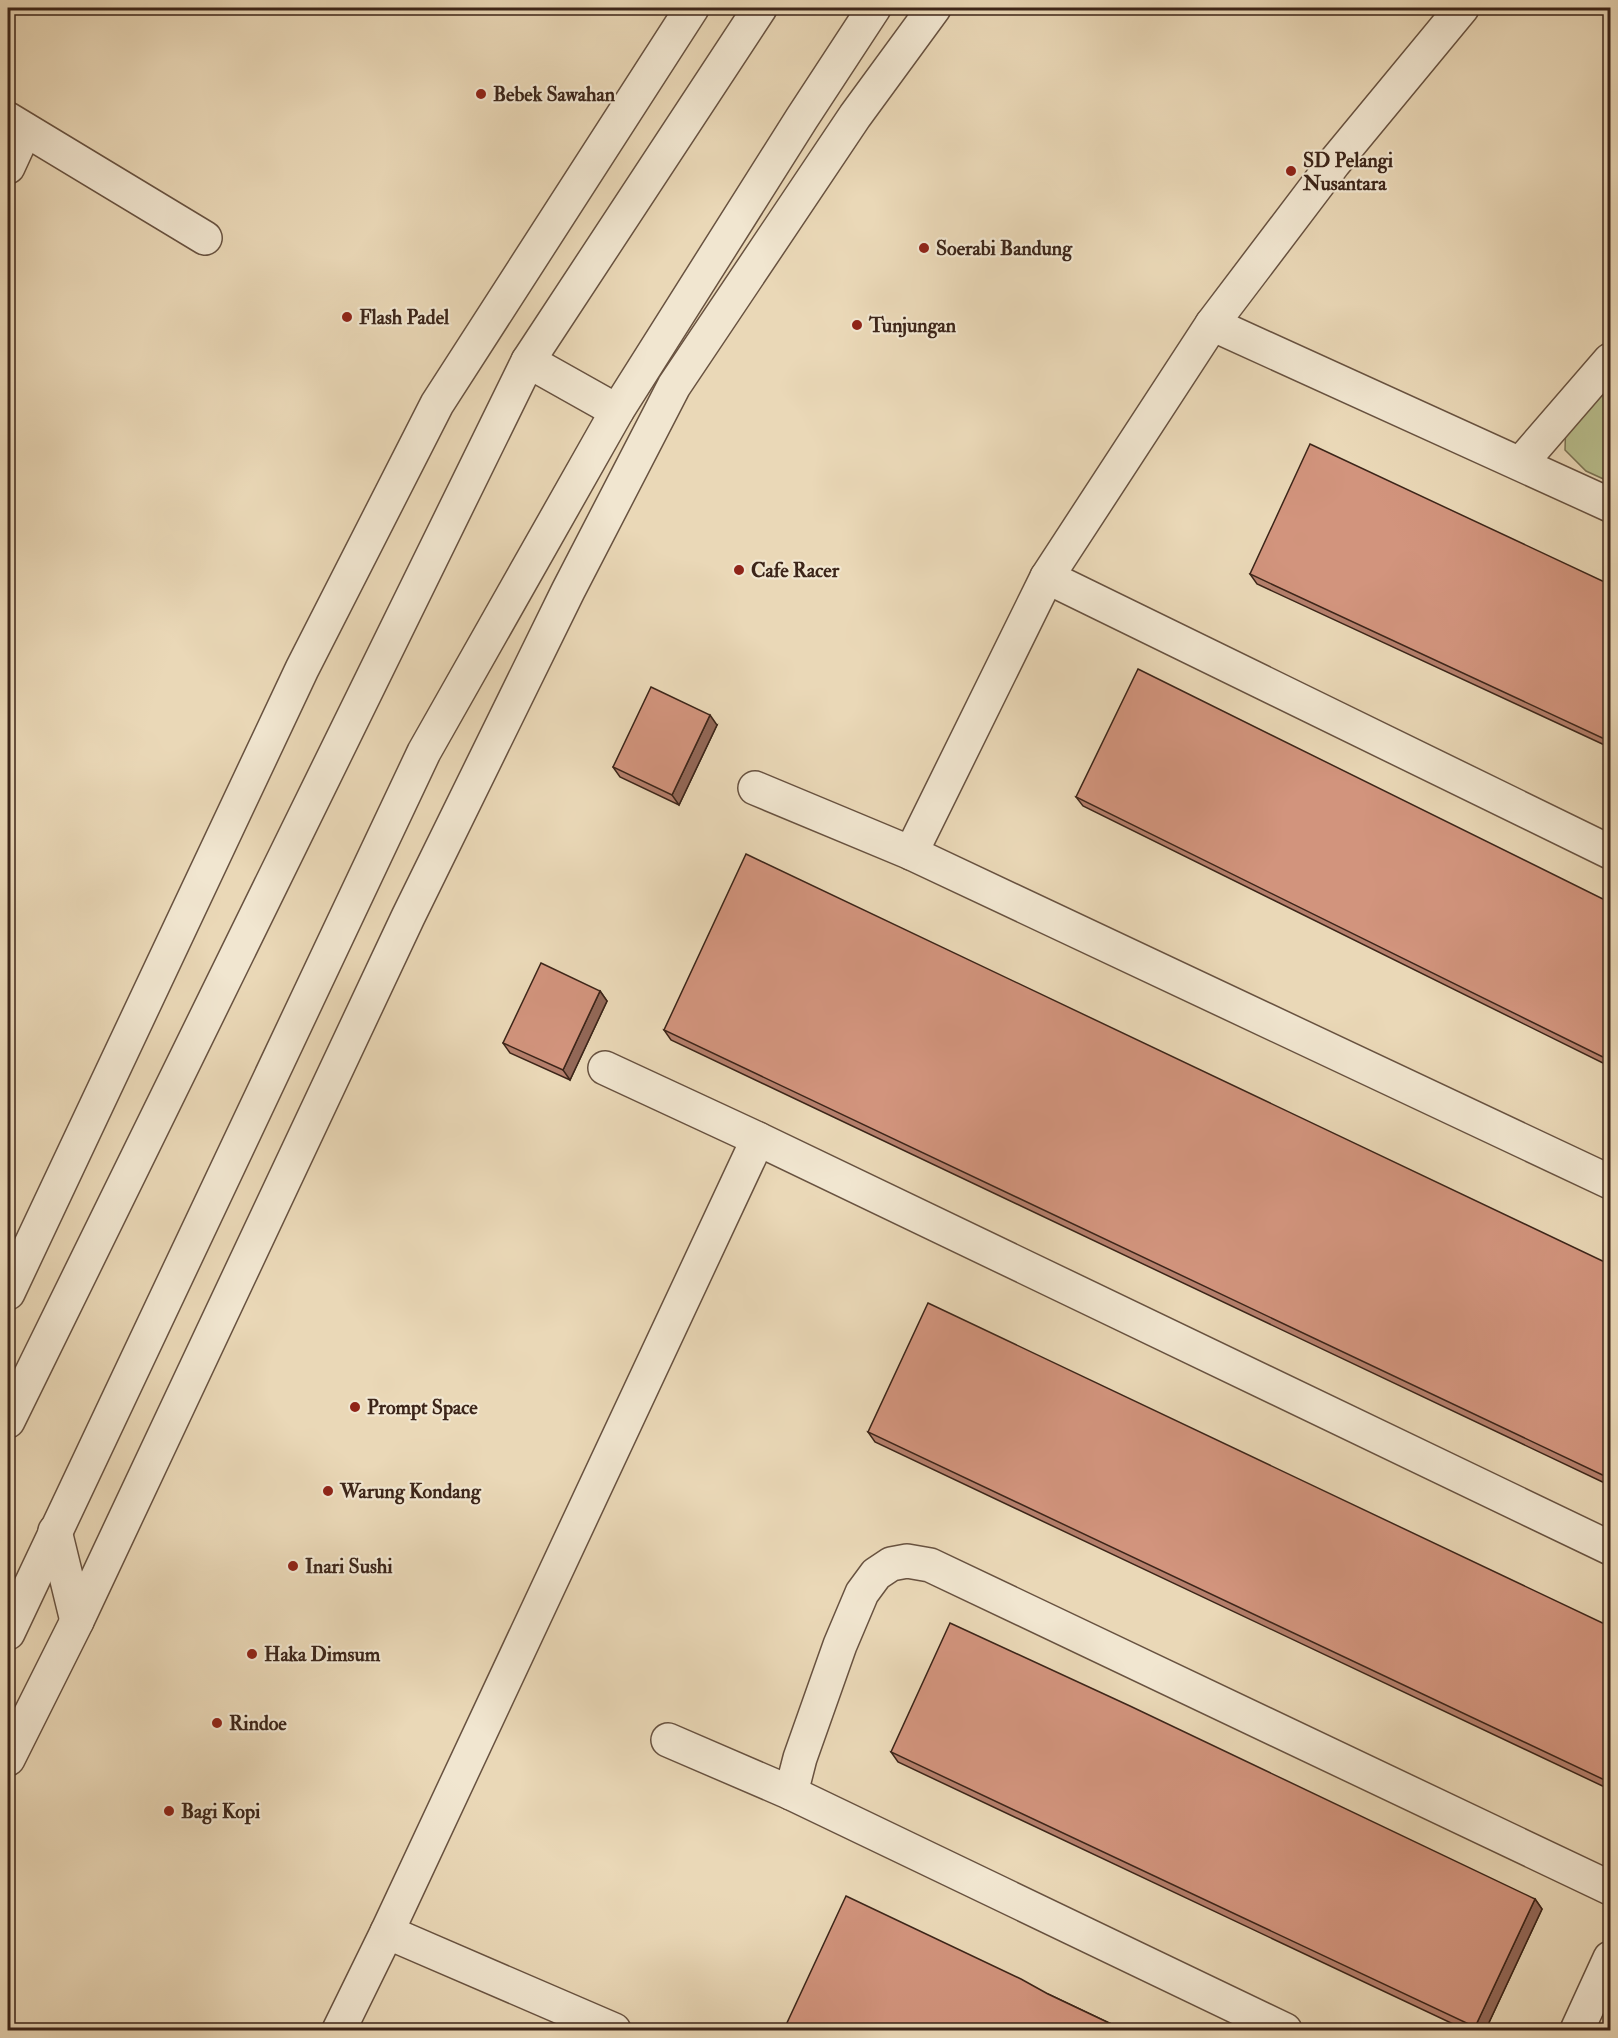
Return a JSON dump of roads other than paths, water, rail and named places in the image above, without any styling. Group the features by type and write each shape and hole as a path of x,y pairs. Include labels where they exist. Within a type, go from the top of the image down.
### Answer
{"street":[{"path":"8,1293 302,669 437,404 692,8"},
{"path":"8,1421 17,1387 528,361 760,8"},
{"path":"8,1633 424,752 617,411 874,8"},
{"path":"8,1760 76,1622 408,917 568,591 674,386 855,116 934,8"},
{"path":"911,853 1047,578 1212,324 1334,163 1462,8"},
{"path":"8,167 16,124 205,238"},
{"path":"1212,324 1611,505"},
{"path":"1521,463 1611,360"},
{"path":"528,361 617,411"},
{"path":"1047,578 1611,852"},
{"path":"755,788 911,853 1611,1182"},
{"path":"605,1068 758,1139 1611,1548"},
{"path":"339,2031 758,1139"},
{"path":"55,1532 76,1622"},
{"path":"790,1793 840,1645 862,1593 876,1574 891,1564 907,1561 930,1565 1611,1888"},
{"path":"668,1740 790,1793 1285,2031"},
{"path":"387,1932 614,2031"},
{"path":"1577,2031 1611,1958"}],"place":[{"name":"Bebek Sawahan","path":"481,94"},
{"name":"SD Pelangi Nusantara","path":"1291,171"},
{"name":"Soerabi Bandung","path":"924,248"},
{"name":"Flash Padel","path":"347,317"},
{"name":"Tunjungan","path":"857,325"},
{"name":"Cafe Racer","path":"739,570"},
{"name":"Prompt Space","path":"355,1407"},
{"name":"Warung Kondang","path":"328,1491"},
{"name":"Inari Sushi","path":"293,1566"},
{"name":"Haka Dimsum","path":"252,1654"},
{"name":"Rindoe","path":"217,1723"},
{"name":"Bagi Kopi","path":"169,1811"}]}
